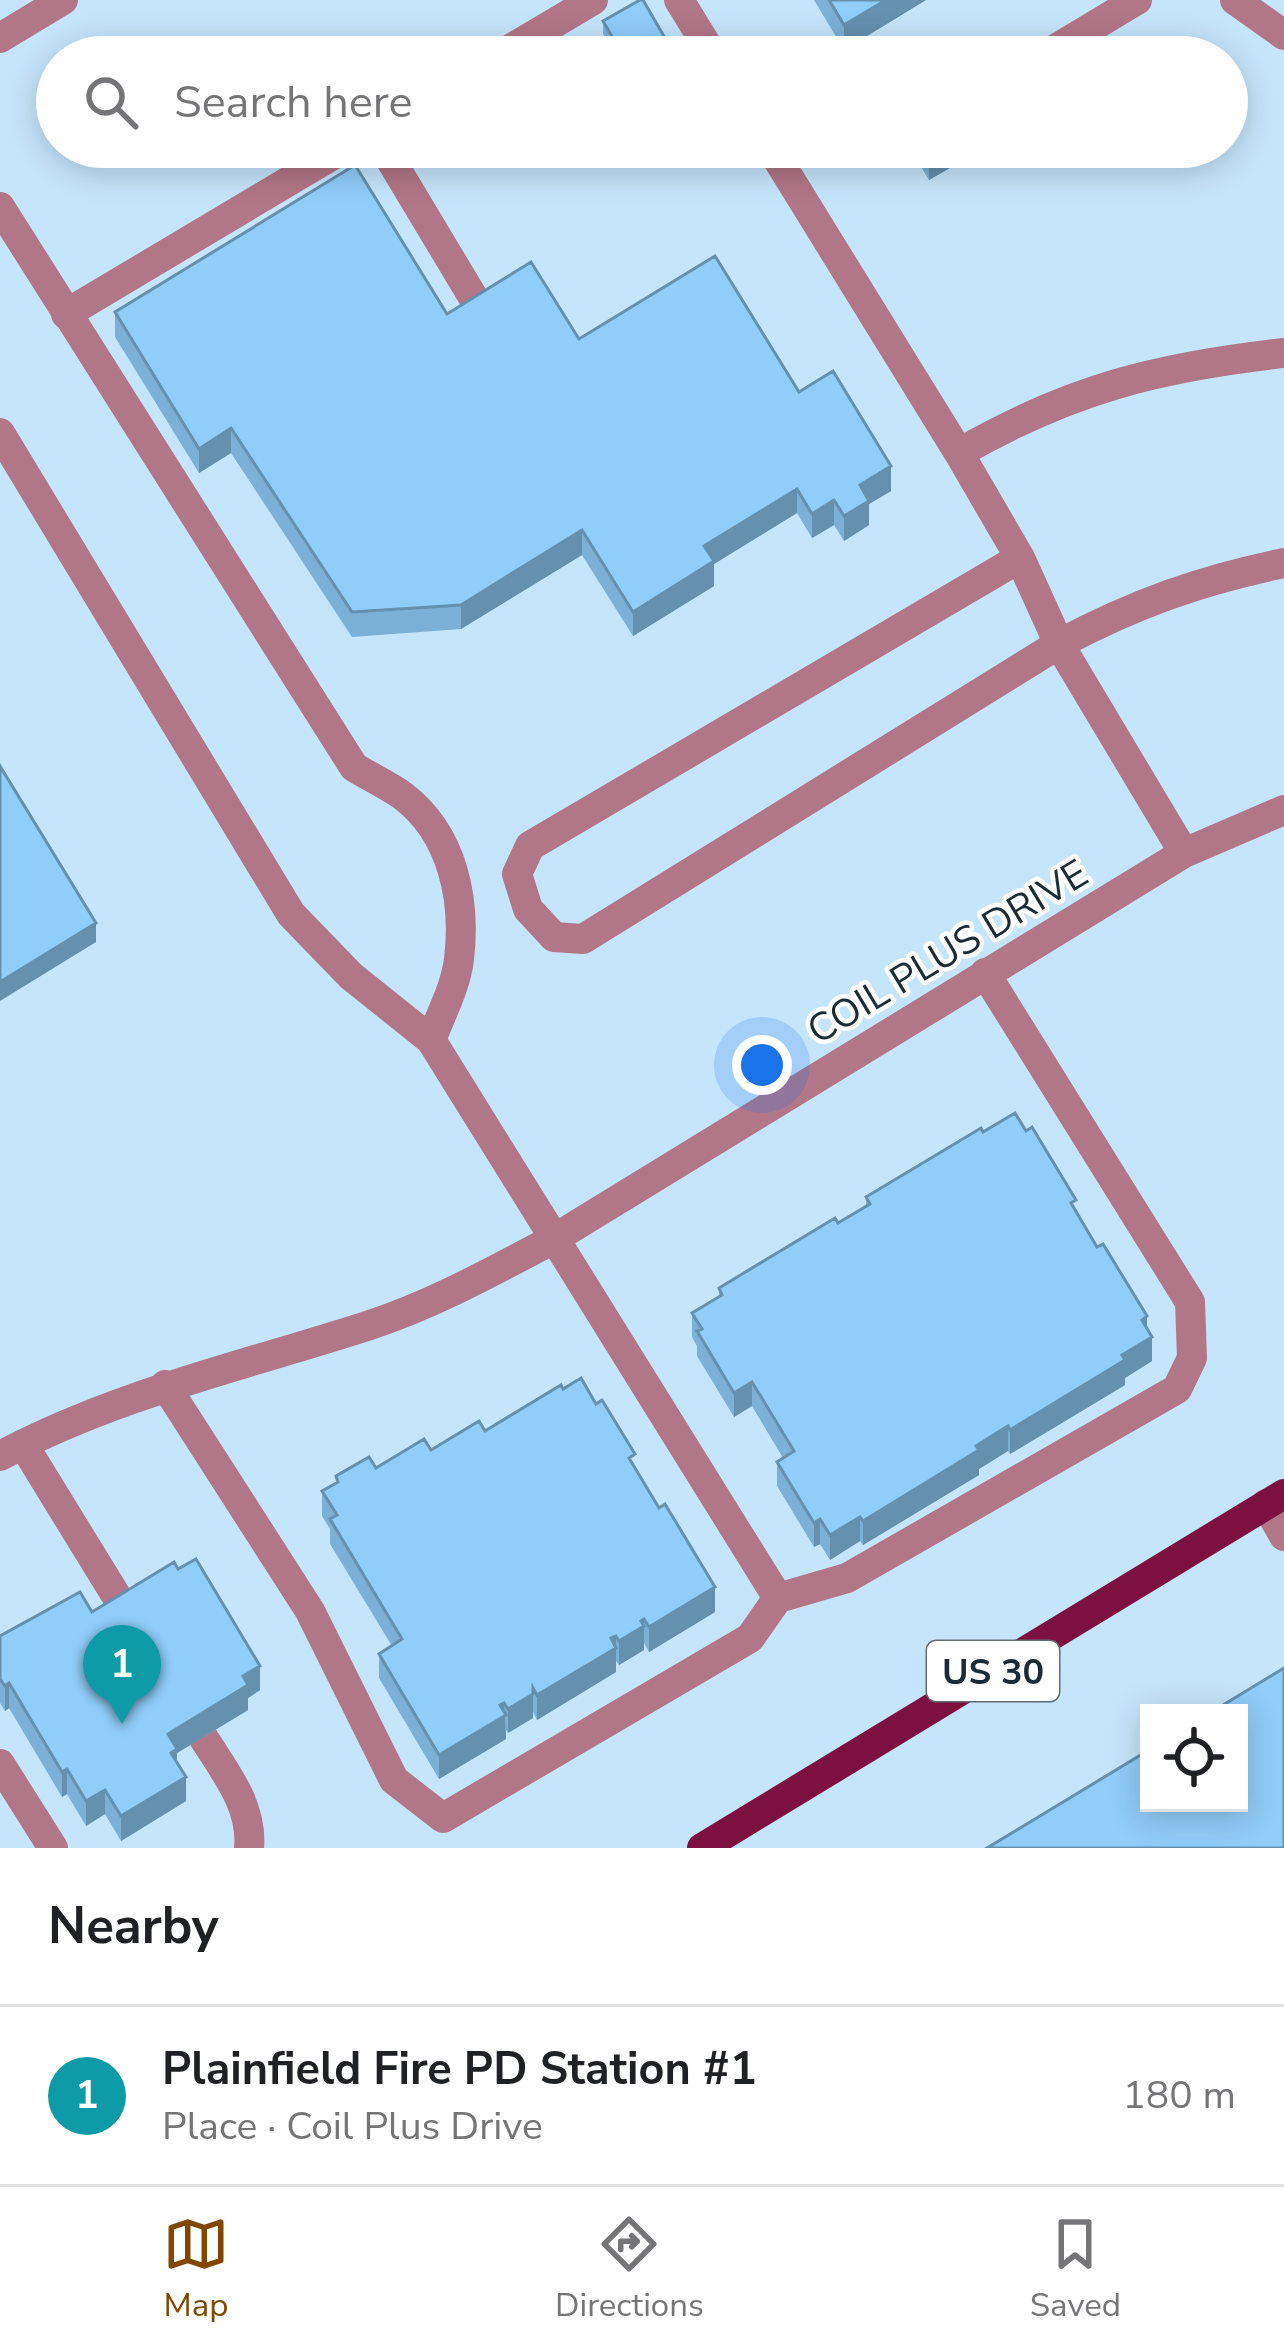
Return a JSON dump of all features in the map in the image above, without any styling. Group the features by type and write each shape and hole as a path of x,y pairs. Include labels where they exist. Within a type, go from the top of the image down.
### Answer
{"main road":[{"name":"US 30","path":"702,1848 1275,1499"}],"street":[{"path":"0,38 63,0"},
{"path":"532,36 593,0"},
{"path":"679,0 701,36"},
{"path":"1077,36 1137,0"},
{"path":"1234,0 1284,35"},
{"path":"66,314 311,168"},
{"path":"396,168 473,297"},
{"path":"783,168 1020,558 1059,644 1184,853"},
{"path":"0,207 354,767 403,796 427,819 447,850 456,878 459,963 431,1040"},
{"path":"958,453 1072,395 1155,372 1284,353"},
{"path":"0,433 291,914 351,976 431,1040 778,1598"},
{"path":"1020,558 530,846 518,874 528,909 554,937 583,939 1059,644 1139,603 1210,578 1284,563"},
{"name":"COIL PLUS DRIVE","path":"12,1450 98,1408 373,1324 447,1296 552,1240 1184,853 1284,810"},
{"path":"165,1385 310,1611 394,1780 443,1818 749,1637 778,1598 847,1578 1177,1389 1192,1358 1190,1302 985,973"},
{"path":"12,1450 128,1615"},
{"path":"1275,1499 1284,1536"},
{"path":"203,1738 238,1793 251,1825 248,1848"},
{"path":"0,1764 53,1848"}],"building":[{"path":"643,0 664,36 612,36 603,21"},
{"path":"829,0 886,0 844,25"},
{"path":"357,168 447,314 531,262 579,339 715,256 799,392 833,371 891,466 860,485 869,501 844,516 834,500 812,514 797,489 704,546 714,561 633,612 582,530 461,605 352,612 231,428 199,449 115,312"},
{"path":"0,766 96,923 0,982"},
{"path":"1015,1113 1026,1131 1032,1127 1076,1200 1071,1203 1097,1247 1103,1244 1147,1316 1142,1320 1152,1337 1122,1355 1125,1360 976,1446 979,1450 863,1521 860,1517 830,1535 820,1519 814,1523 777,1462 794,1451 752,1382 734,1393 697,1331 702,1329 692,1313 722,1295 719,1288 835,1218 838,1223 870,1204 866,1197 981,1128 983,1132"},
{"path":"581,1378 596,1404 602,1400 635,1454 629,1458 659,1508 665,1504 715,1587 649,1627 644,1619 644,1626 619,1641 616,1636 611,1638 616,1648 537,1695 533,1688 533,1694 508,1709 500,1705 506,1715 439,1755 379,1654 402,1639 330,1519 337,1515 322,1491 338,1482 336,1476 369,1457 376,1468 424,1439 431,1450 479,1421 485,1431"},
{"path":"196,1559 260,1666 243,1676 248,1685 168,1734 177,1749 171,1753 186,1777 121,1816 105,1790 86,1801 67,1769 62,1772 9,1683 5,1686 0,1679 0,1636 80,1592 92,1612 174,1562 178,1569"},
{"path":"1284,1668 1284,1848 987,1848 1140,1755 1140,1812 1248,1812 1248,1704 1225,1704"}],"place":[{"name":"Plainfield Fire PD Station #1","path":"122,1724"}]}
